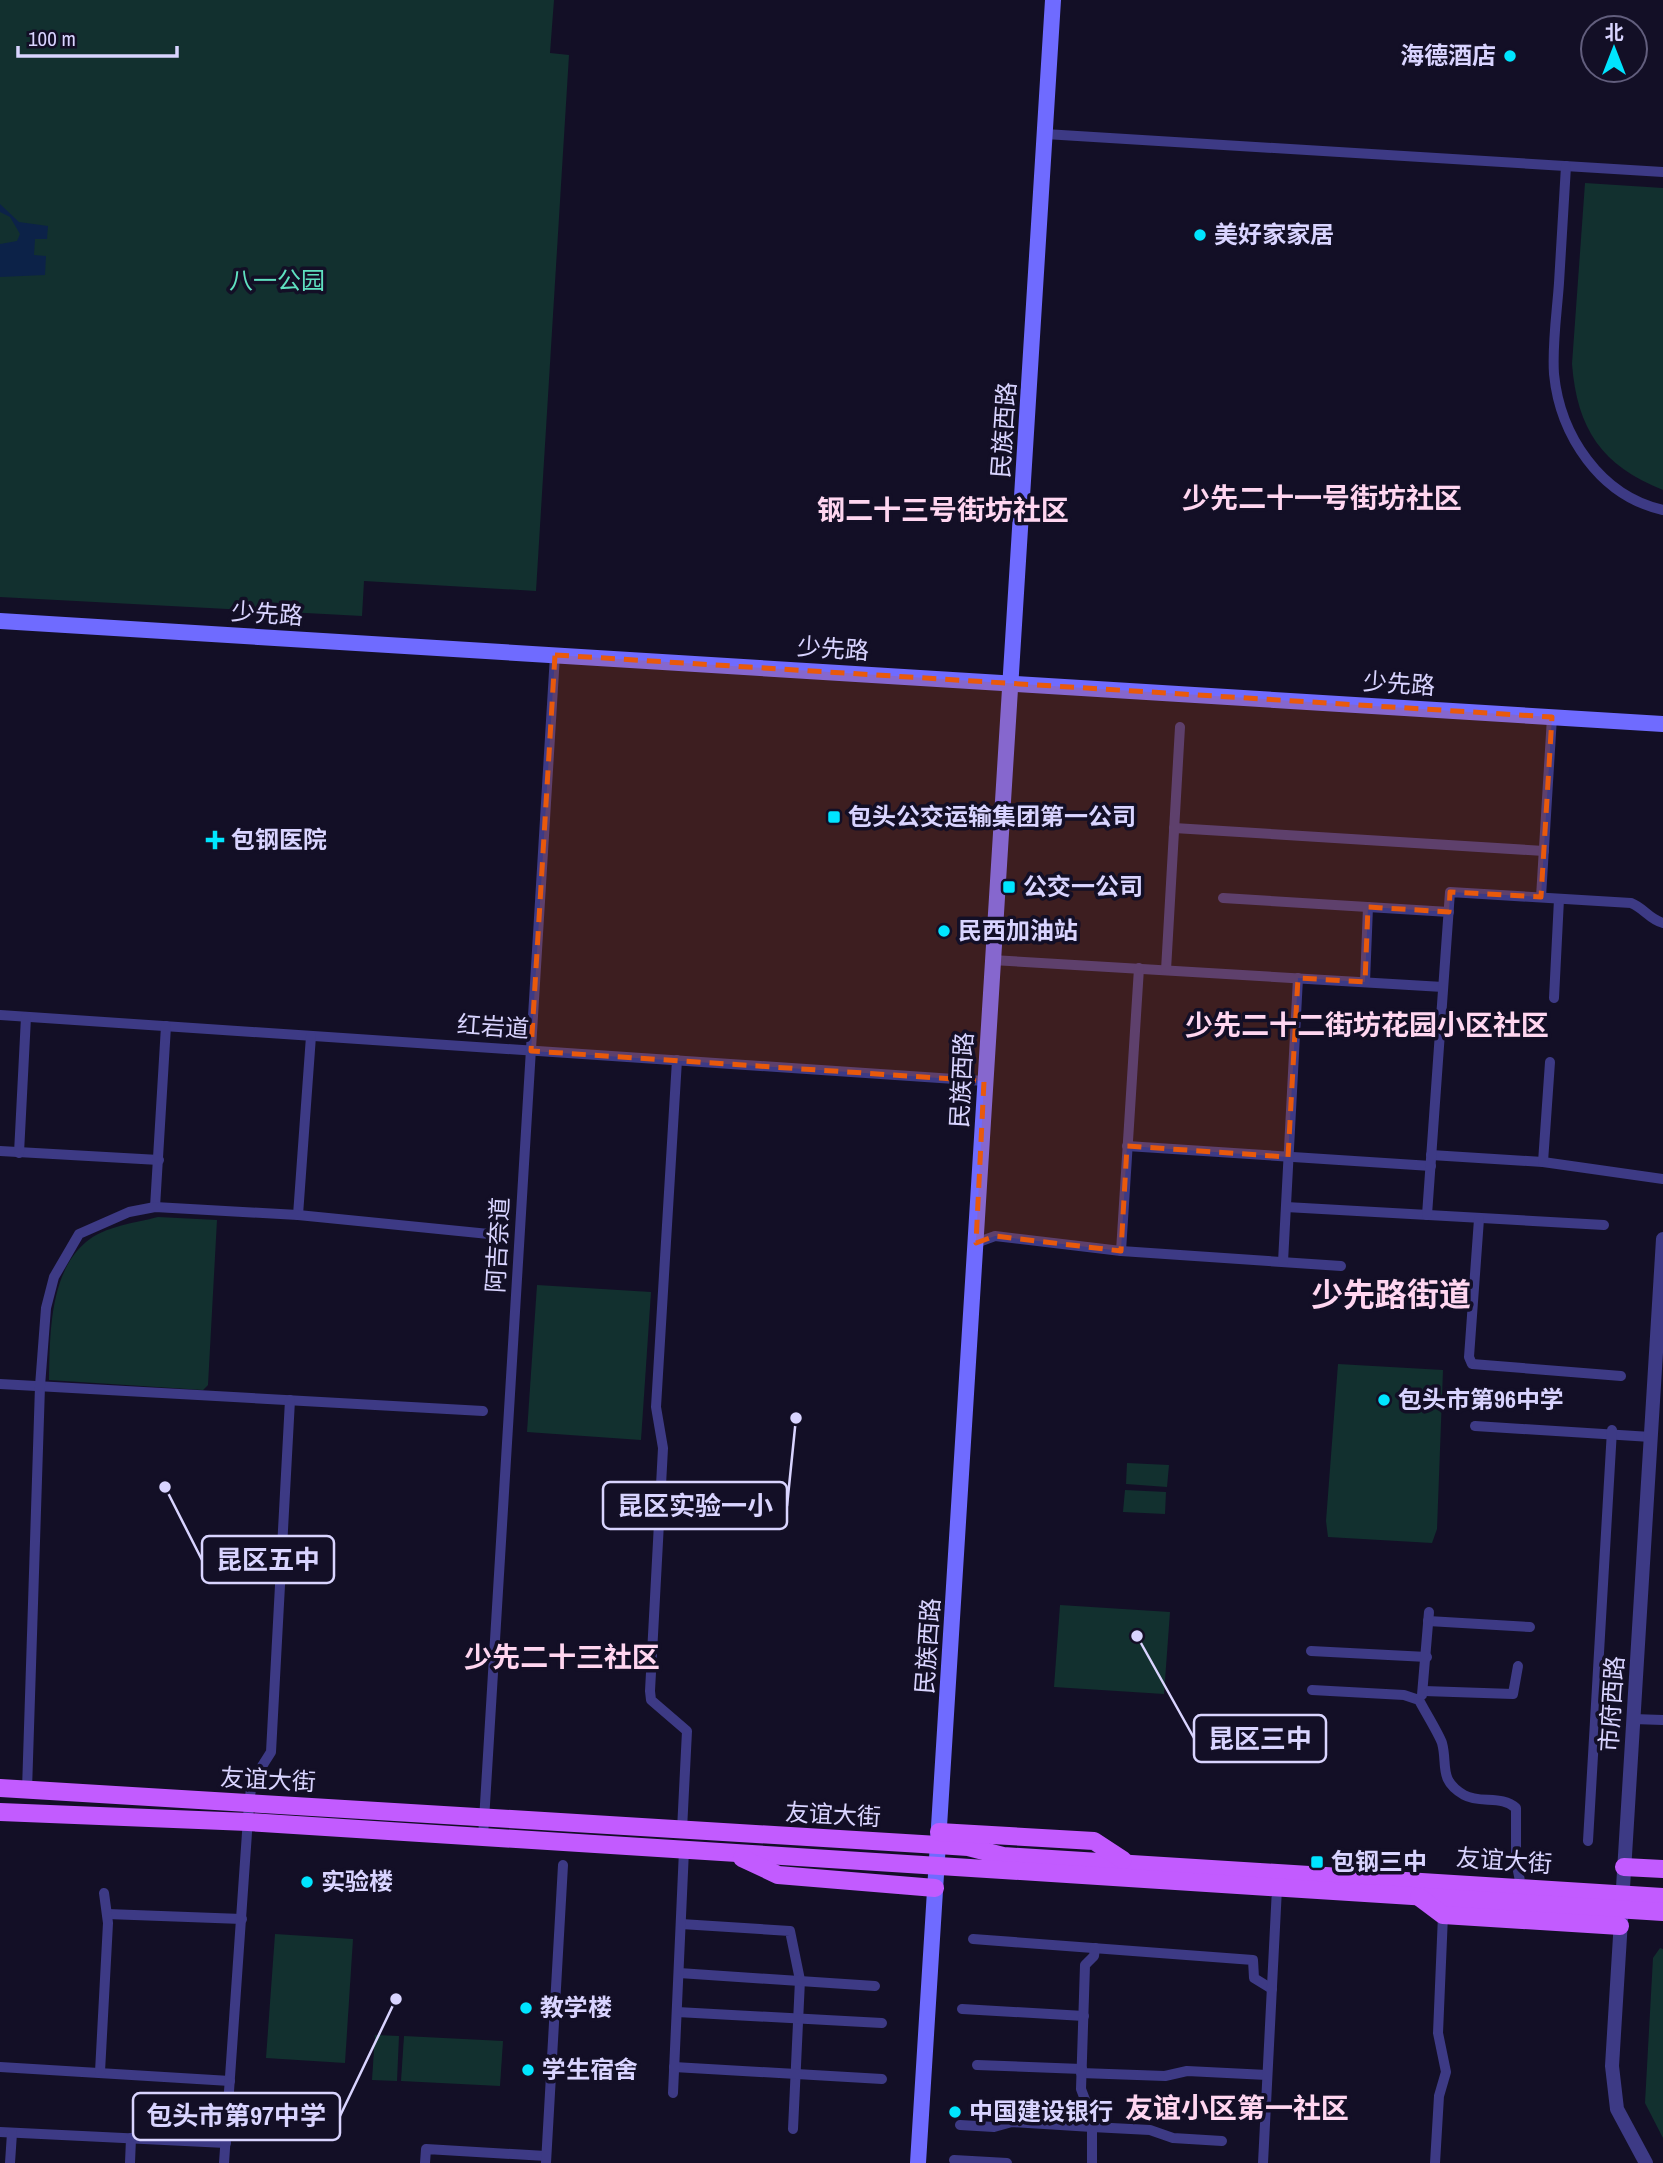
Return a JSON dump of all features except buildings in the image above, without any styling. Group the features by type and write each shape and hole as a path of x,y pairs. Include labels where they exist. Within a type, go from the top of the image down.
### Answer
{"main road":[{"name":"民族西路","path":"918,2163 1053,0"},
{"name":"少先路","path":"0,621 1663,723"},
{"name":"友谊大街","path":"0,1788 876,1842 938,1838 968,1847 1002,1863 1278,1888 1663,1912"},
{"name":"友谊大街","path":"0,1812 248,1822 936,1866 1126,1861 1521,1886 1622,1910 1663,1897"},
{"path":"938,1838 1094,1841 1126,1861"},
{"path":"875,1862 876,1842"},
{"path":"733,1853 778,1875 935,1888"},
{"path":"1624,1867 1663,1869"},
{"path":"1419,1897 1443,1915 1622,1910"}],"street":[{"path":"1045,134 1663,172"},
{"path":"1566,166 1554,370 1559,404 1573,438 1597,473 1635,500 1663,510"},
{"name":"阿吉奈道","path":"483,1837 555,655"},
{"path":"1541,897 1552,717"},
{"path":"1166,970 1180,727"},
{"path":"1174,828 1544,851"},
{"path":"1427,1216 1450,892 1631,903 1651,918 1663,923"},
{"path":"1223,898 1449,912"},
{"path":"1554,998 1559,899"},
{"path":"1365,982 1368,907"},
{"path":"992,960 1443,987"},
{"path":"1121,1251 1139,968"},
{"path":"1283,1262 1298,978"},
{"name":"红岩道","path":"0,1015 984,1081"},
{"path":"19,1153 26,1017"},
{"path":"155,1207 166,1026"},
{"path":"298,1215 311,1036"},
{"path":"677,1060 656,1407 663,1447 650,1691 652,1700 687,1731 682,1830"},
{"path":"1544,1162 1550,1062"},
{"path":"1128,1146 1288,1157 1544,1162 1663,1179"},
{"path":"0,1151 159,1160"},
{"path":"27,1790 40,1386 46,1308 54,1277 79,1234 129,1212 155,1207 298,1215 499,1235"},
{"path":"1286,1207 1604,1225"},
{"path":"1479,1219 1470,1362 1482,1367 1621,1376"},
{"path":"976,1243 995,1236 1121,1251 1342,1266"},
{"name":"市府西路","path":"1646,2163 1625,2127 1612,2093 1633,1719 1655,1428 1663,1239"},
{"path":"0,1384 483,1411"},
{"path":"224,2163 249,1804 252,1782 271,1752 290,1400"},
{"path":"1475,1426 1612,1432 1655,1428"},
{"path":"1588,1842 1612,1432"},
{"path":"1521,1886 1516,1861 1516,1808 1506,1802 1472,1799 1451,1785 1443,1768 1442,1744 1422,1696 1429,1616 1530,1627"},
{"path":"1311,1651 1427,1657"},
{"path":"1312,1690 1422,1696 1513,1694 1518,1665"},
{"path":"1633,1719 1663,1720"},
{"path":"673,2093 684,1850"},
{"path":"425,2163 426,2149 546,2160 563,1865"},
{"path":"1263,2163 1278,1888"},
{"path":"100,2072 107,1914 104,1893"},
{"path":"107,1914 242,1919"},
{"path":"1435,2163 1439,2096 1446,2072 1438,2033 1443,1915"},
{"path":"681,1924 790,1931 800,1980 793,2129"},
{"path":"973,1939 1253,1960 1254,1978 1272,1989"},
{"path":"1092,2163 1092,2118 1081,2093 1081,2071 1085,1965 1094,1956 1094,1948"},
{"path":"679,1973 875,1986"},
{"path":"962,2009 1084,2016"},
{"path":"677,2012 882,2023"},
{"path":"976,2065 1165,2076 1188,2071 1267,2075"},
{"path":"0,2067 230,2081"},
{"path":"674,2067 882,2079"},
{"path":"960,2125 994,2127 1012,2122 1150,2130 1173,2138 1222,2141"},
{"path":"10,2163 6,2132 226,2143"},
{"path":"130,2163 131,2138"},
{"path":"954,2160 1007,2163"}],"highlighted area":[{"path":"555,655 1552,717 1541,897 1450,892 1449,912 1368,907 1365,982 1298,978 1288,1157 1127,1146 1121,1251 995,1236 976,1243 984,1081 531,1051"}],"green space":[{"name":"八一公园","path":"0,0 554,0 550,53 569,55 536,591 364,581 362,616 0,597"},
{"path":"1585,183 1663,188 1663,490 1624,469 1609,457 1596,442 1580,408 1572,364"},
{"path":"158,1217 217,1220 208,1385 203,1390 49,1380 54,1306 65,1270 74,1255 86,1242 102,1232"},
{"path":"537,1285 651,1292 641,1440 527,1432"},
{"path":"1338,1364 1443,1370 1437,1529 1432,1543 1328,1537 1326,1521"},
{"path":"1127,1463 1169,1465 1167,1487 1126,1484"},
{"path":"1125,1490 1166,1492 1165,1514 1123,1512"},
{"path":"1060,1605 1170,1612 1164,1694 1054,1687"},
{"path":"275,1934 353,1939 345,2063 266,2058"},
{"path":"1660,1948 1663,1949 1663,2138 1645,2103 1653,1958"},
{"path":"375,2035 399,2036 397,2081 372,2080"},
{"path":"404,2036 503,2041 500,2086 401,2081"}],"water":[{"path":"0,204 19,222 48,226 47,239 35,239 34,255 46,256 45,275 0,277 0,244 17,241 20,234 10,217 0,212"}],"place":[{"name":"海德酒店","path":"1510,56"},
{"name":"美好家家居","path":"1200,235"},
{"name":"包头公交运输集团第一公司","path":"834,817"},
{"name":"包钢医院","path":"215,840"},
{"name":"公交一公司","path":"1009,887"},
{"name":"民西加油站","path":"944,931"},
{"name":"包头市第96中学","path":"1384,1400"},
{"name":"昆区实验一小","path":"796,1418"},
{"name":"昆区五中","path":"165,1487"},
{"name":"昆区三中","path":"1137,1636"},
{"name":"包钢三中","path":"1317,1862"},
{"name":"实验楼","path":"307,1882"},
{"name":"包头市第97中学","path":"396,1999"},
{"name":"教学楼","path":"526,2008"},
{"name":"学生宿舍","path":"528,2070"},
{"name":"中国建设银行","path":"955,2112"}],"district":[{"name":"少先二十一号街坊社区","path":"1322,498"},
{"name":"钢二十三号街坊社区","path":"943,510"},
{"name":"少先二十二街坊花园小区社区","path":"1367,1025"},
{"name":"少先路街道","path":"1391,1295"},
{"name":"少先二十三社区","path":"562,1657"},
{"name":"友谊小区第一社区","path":"1237,2108"}]}
